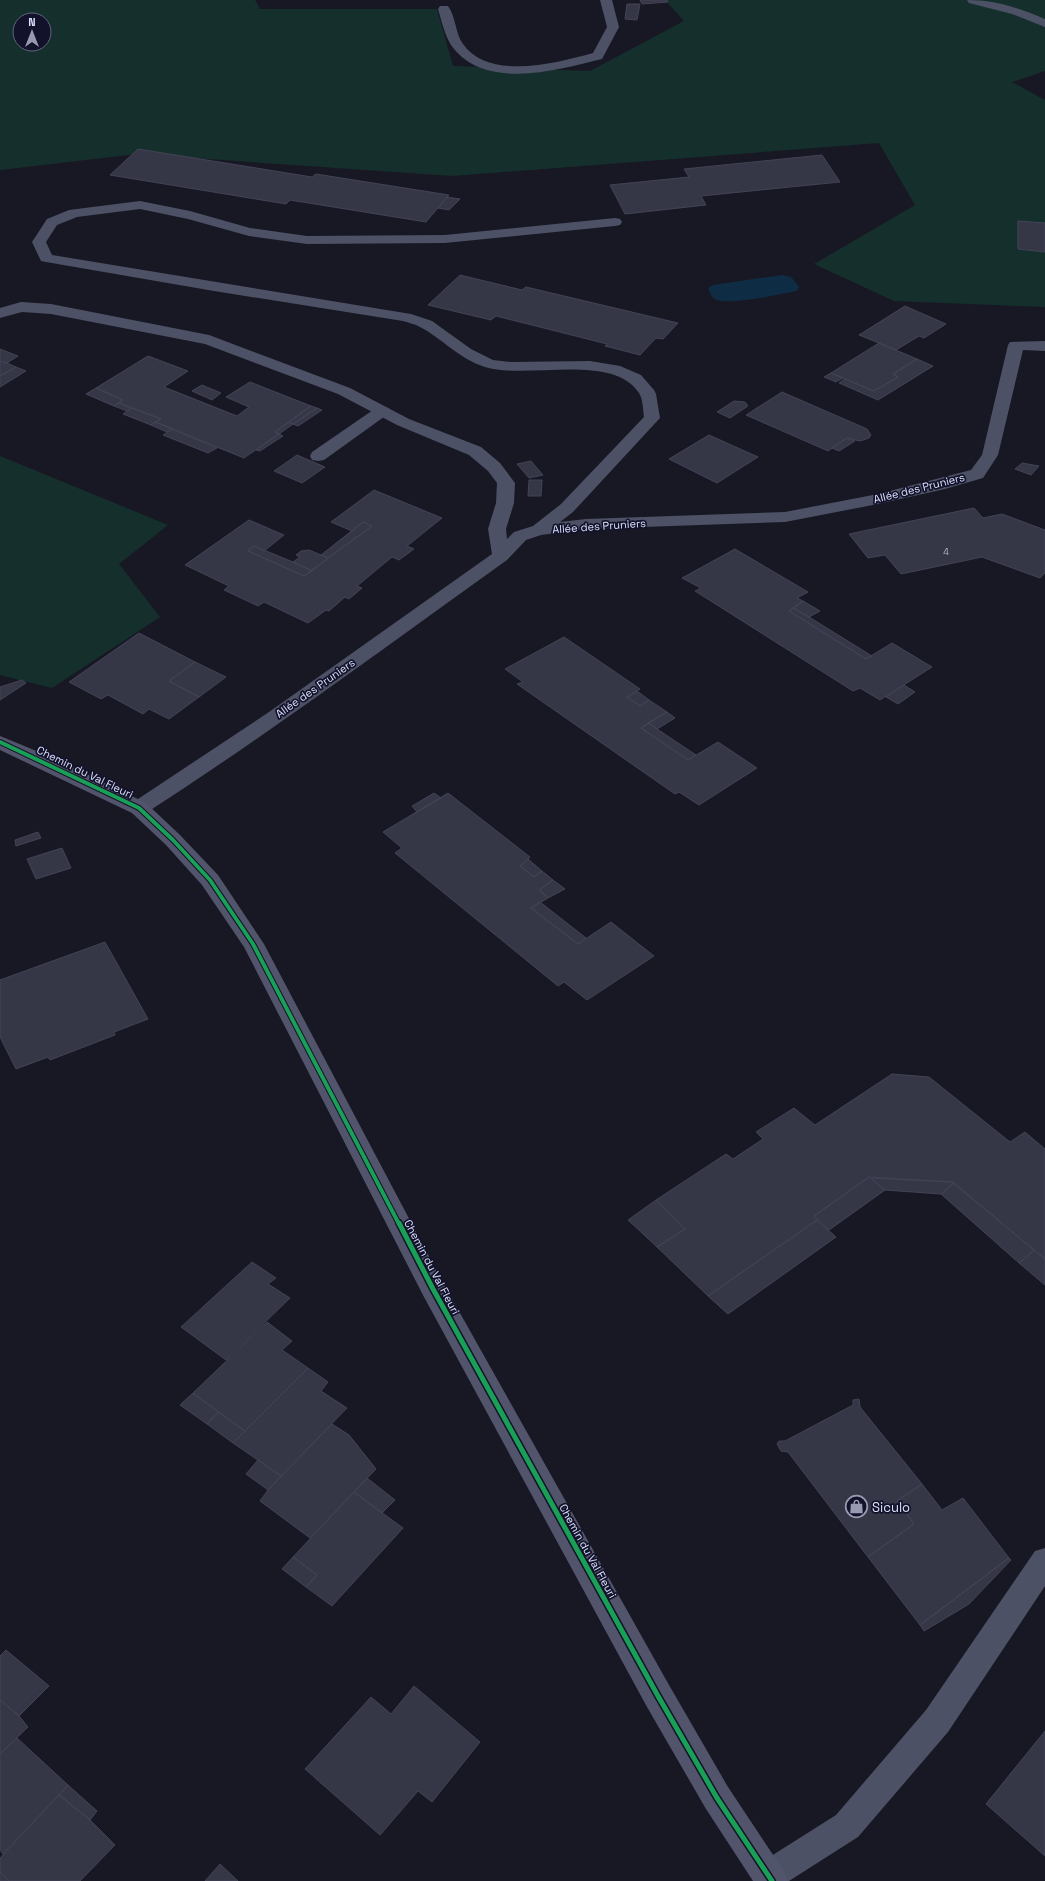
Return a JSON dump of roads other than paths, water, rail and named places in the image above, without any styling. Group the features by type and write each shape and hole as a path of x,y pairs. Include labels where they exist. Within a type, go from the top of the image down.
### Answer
{"street":[{"path":"444,9 458,47 474,62 505,70 561,66 598,56 613,27 606,0"},
{"path":"973,0 1016,11 1045,23"},
{"path":"539,530 567,508 634,435 652,418 653,404 647,390 638,380 624,373 580,364 511,367 492,364 474,358 461,351 428,325 406,317 214,287 46,258 39,242 52,222 74,213 140,205 190,215 249,232 307,240 444,239 615,222"},
{"path":"0,313 21,307 51,309 209,340 344,391 403,422 475,452 494,467 506,483 505,503 497,529 501,556"},
{"name":"Allée des Pruniers","path":"139,808 182,781 264,724 501,556 520,536 539,530 586,524 785,517 878,499 940,485 977,474 990,455 1016,345 1045,346"},
{"path":"318,456 382,411"},
{"name":"Chemin du Val Fleuri","path":"0,742 139,808 174,840 210,880 253,944 331,1096 460,1338 658,1696 717,1798 770,1879"},
{"path":"770,1879 847,1826 937,1720 1045,1561"}],"water":[{"path":"782,275 791,277 799,287 797,291 754,299 722,301 715,299 708,288 713,285"}],"place":[{"name":"Siculo","path":"857,1507"}]}
